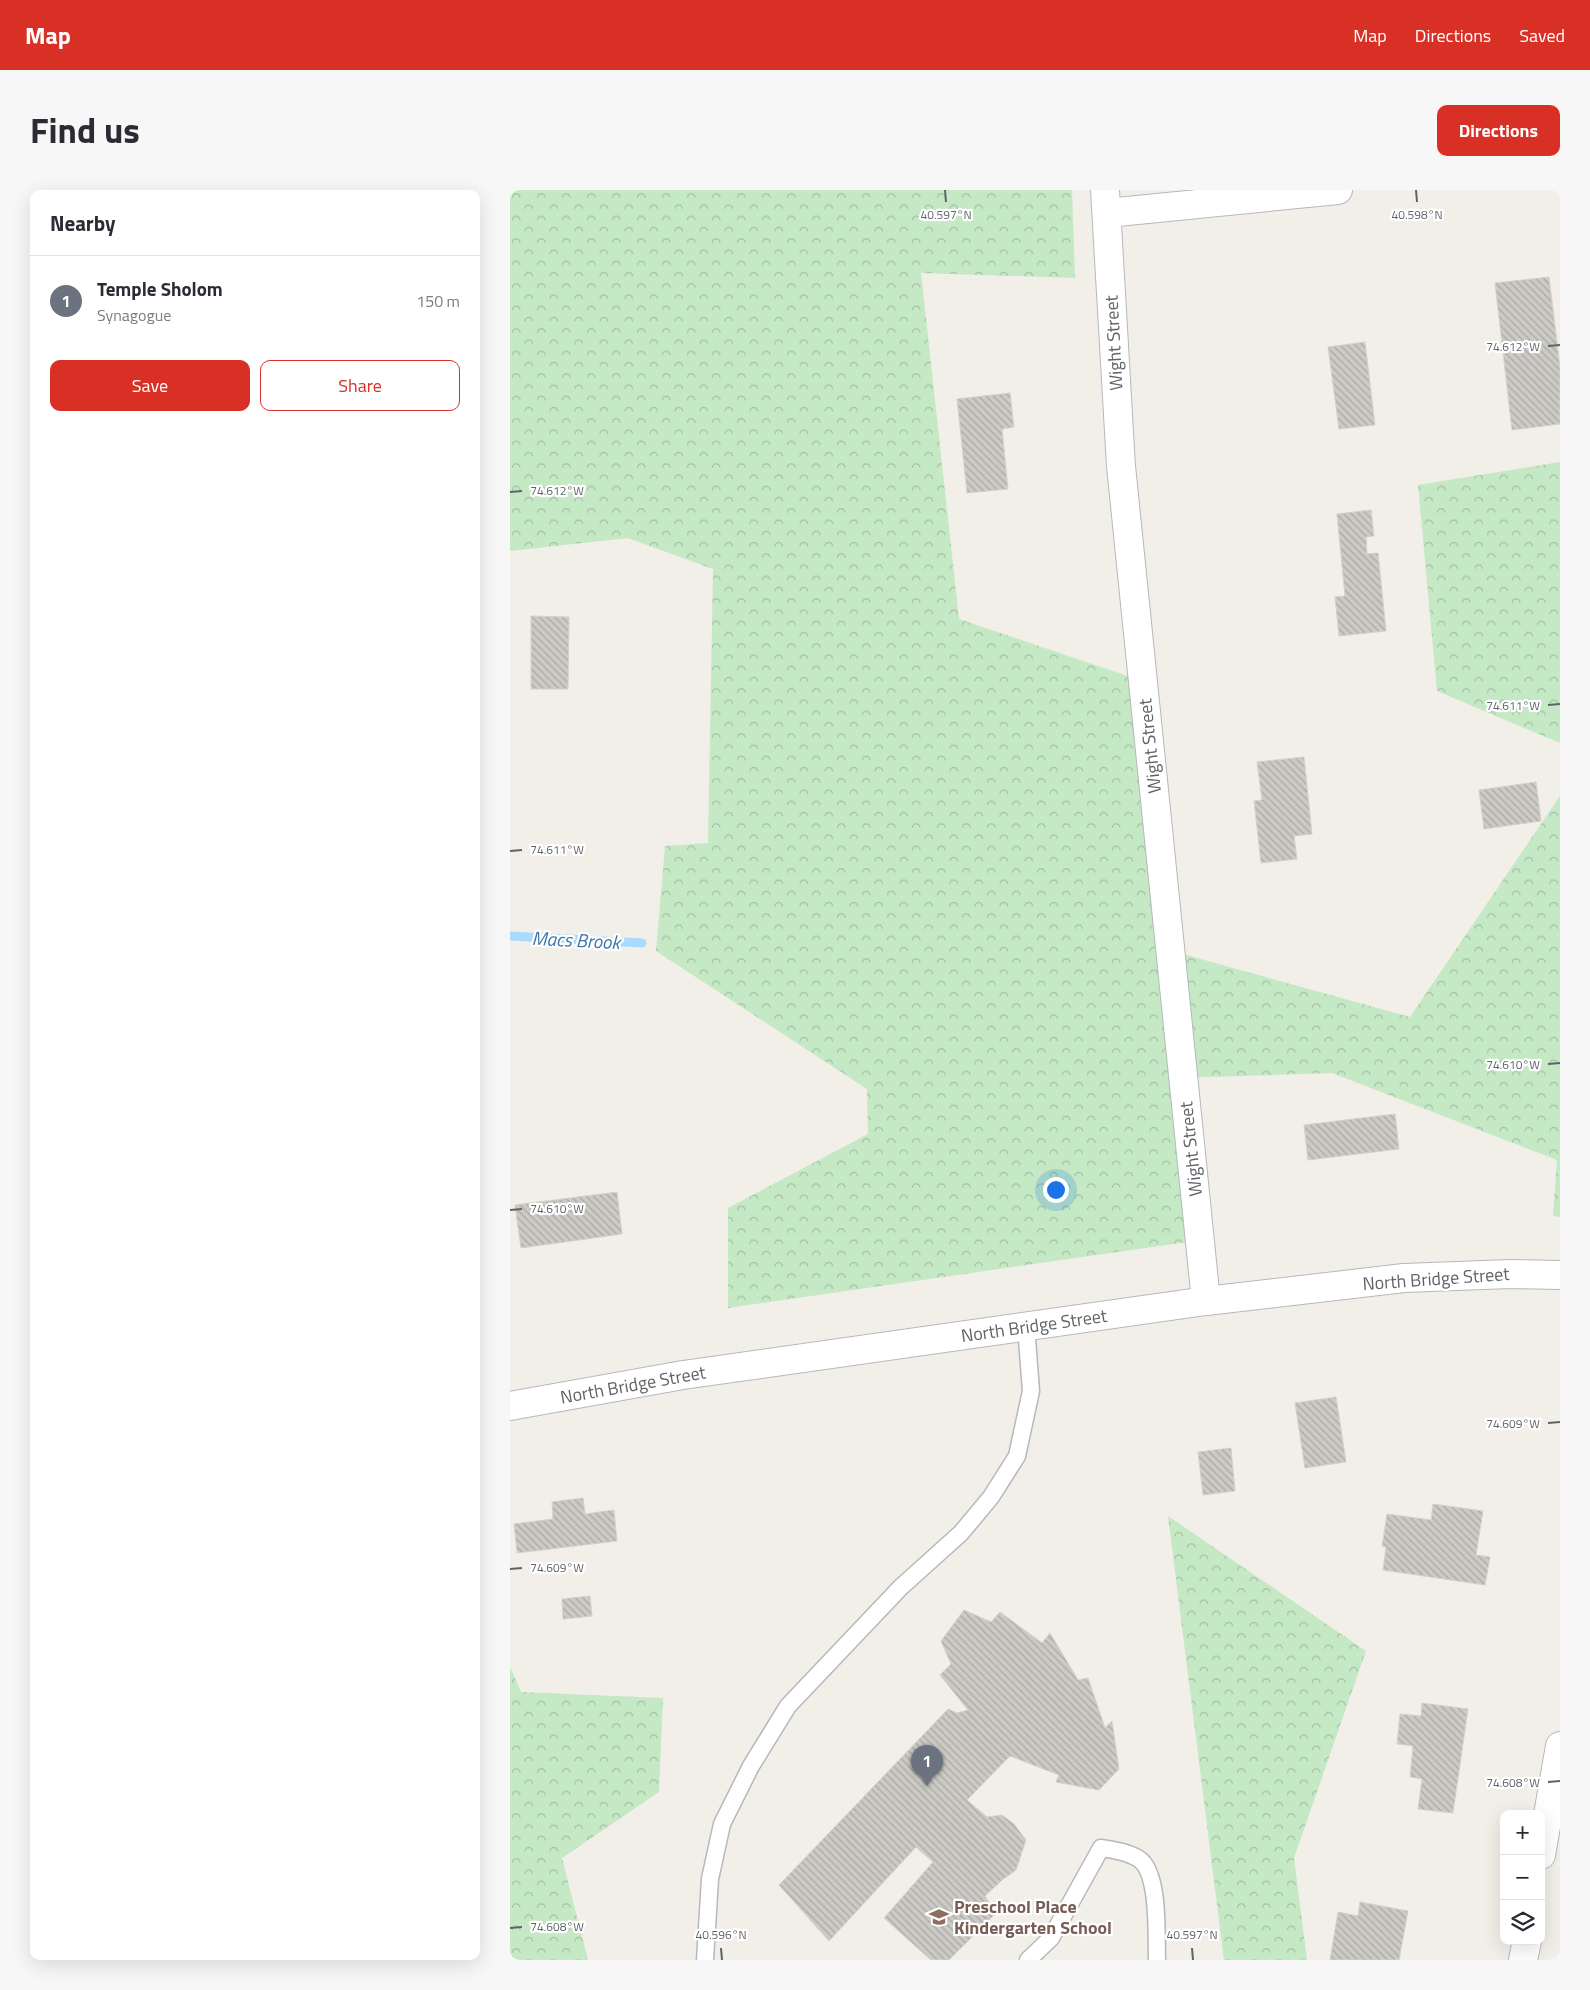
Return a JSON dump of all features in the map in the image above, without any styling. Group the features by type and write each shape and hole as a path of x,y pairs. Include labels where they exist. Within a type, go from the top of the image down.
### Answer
{"street":[{"path":"1106,202 1338,190"},
{"name":"Wight Street","path":"1106,202 1122,466 1206,1301"},
{"name":"North Bridge Street","path":"510,1406 683,1375 913,1344 1206,1301 1404,1278 1510,1274 1560,1275"},
{"path":"1541,1855 1560,1746"},
{"path":"1523,1960 1525,1945"}],"lane":[{"path":"705,1960 710,1880 722,1824 751,1766 788,1706 901,1587 960,1533 991,1497 1017,1456 1031,1391 1026,1326"},
{"path":"1028,1960 1051,1938 1101,1848 1122,1852 1140,1860 1150,1875 1156,1915 1157,1960"}],"green space":[{"path":"510,190 1072,190 1075,278 921,273 959,619 1139,680 1161,948 1410,1017 1560,796 1560,1217 1553,1216 1557,1160 1332,1073 1173,1078 1194,1241 728,1308 728,1208 868,1134 867,1089 656,951 665,846 708,843 713,569 628,538 510,551"},
{"path":"1560,462 1560,743 1437,691 1418,485"},
{"path":"1168,1516 1366,1651 1294,1858 1307,1960 1224,1960"},
{"path":"510,1667 521,1692 663,1698 659,1792 562,1858 588,1960 510,1960"}],"building":[{"path":"1549,277 1560,367 1560,424 1512,430 1495,283"},
{"path":"1365,342 1375,425 1339,429 1328,347"},
{"path":"1010,393 1014,427 1002,429 1008,489 967,493 957,399"},
{"path":"1371,510 1374,536 1366,537 1367,554 1378,553 1386,631 1339,636 1335,597 1345,596 1337,514"},
{"path":"531,616 569,617 568,689 531,689"},
{"path":"1304,757 1312,834 1294,836 1297,859 1261,863 1254,801 1262,800 1257,762"},
{"path":"1536,782 1541,821 1484,829 1479,790"},
{"path":"1395,1114 1399,1149 1308,1160 1304,1125"},
{"path":"617,1192 622,1234 521,1248 515,1205"},
{"path":"1336,1397 1346,1462 1305,1468 1295,1403"},
{"path":"1231,1448 1235,1491 1203,1495 1198,1452"},
{"path":"583,1498 585,1514 614,1510 617,1541 517,1553 514,1524 553,1519 552,1502"},
{"path":"1433,1504 1483,1511 1476,1555 1490,1557 1485,1585 1383,1570 1386,1547 1382,1546 1387,1514 1431,1520"},
{"path":"590,1596 592,1616 563,1619 562,1599"},
{"path":"964,1610 991,1622 1000,1612 1042,1643 1050,1633 1078,1680 1088,1678 1105,1728 1112,1721 1119,1769 1099,1790 1056,1782 1059,1775 1010,1756 967,1800 987,1817 1002,1815 1014,1824 1026,1840 1016,1870 985,1896 996,1913 949,1960 931,1960 884,1918 933,1862 916,1847 829,1941 779,1885 948,1709 957,1713 968,1710 940,1675 951,1664 941,1641"},
{"path":"1422,1703 1468,1709 1453,1813 1418,1809 1422,1779 1410,1777 1413,1746 1397,1744 1400,1714 1421,1716"},
{"path":"1360,1902 1408,1911 1399,1960 1330,1960 1338,1912 1358,1916"}],"waterway":[{"name":"Macs Brook","path":"510,936 642,943"}],"place":[{"name":"Temple Sholom","path":"927,1786"},
{"name":"Preschool Place Kindergarten School","path":"939,1917"}]}
